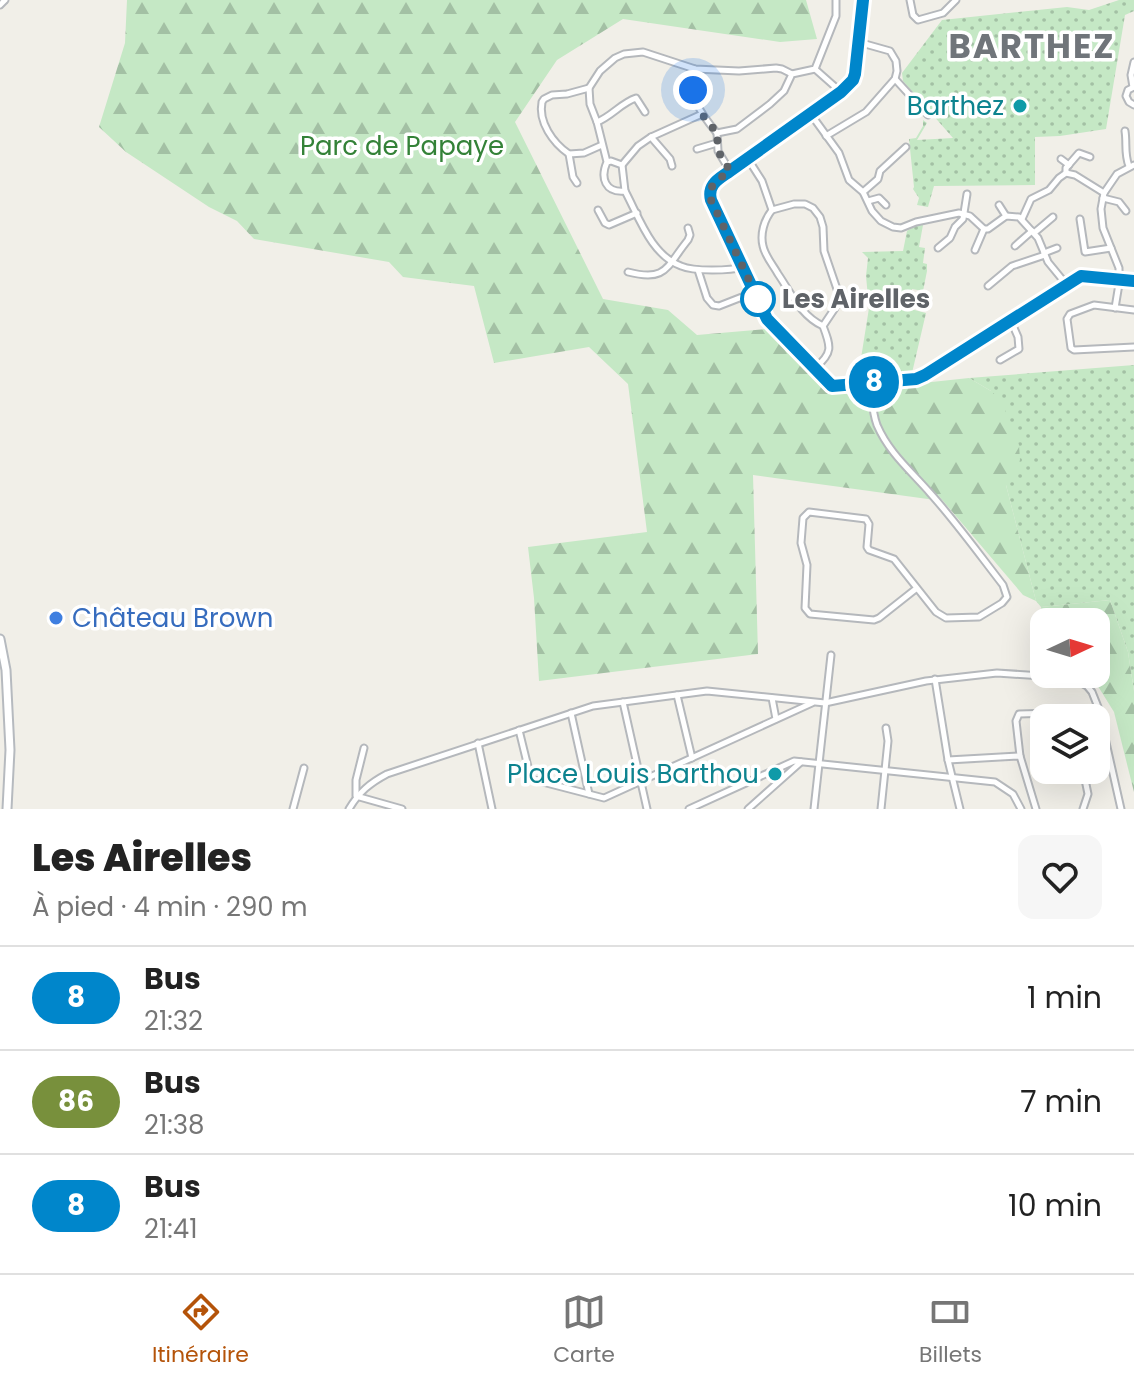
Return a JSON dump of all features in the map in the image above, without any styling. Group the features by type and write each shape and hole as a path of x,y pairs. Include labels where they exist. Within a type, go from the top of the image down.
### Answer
{"street":[{"path":"0,5 5,0"},
{"path":"815,69 836,16 836,0"},
{"path":"863,0 854,78 841,92 713,184 709,195 767,319 814,369 832,386 920,378 1081,276 1134,281"},
{"path":"910,0 913,15 918,20 936,17 954,1"},
{"path":"826,136 866,112 895,79 896,61 890,51 858,42"},
{"path":"625,191 607,187 604,174 607,162 590,104 589,88 609,62 634,52 653,54 695,69 742,71 776,68 792,74 815,69"},
{"path":"1134,62 1131,75 1133,87 1126,96 1134,105"},
{"path":"695,69 692,85 702,114 717,133 720,156 730,171"},
{"path":"815,69 841,92"},
{"path":"717,133 737,129 770,104 784,91 792,74"},
{"path":"895,79 928,115"},
{"path":"577,183 569,154 553,139 544,124 540,106 547,97 589,88"},
{"path":"597,122 636,98 645,112"},
{"path":"810,113 839,153 849,180 863,192 877,217 897,228 959,213 975,219 984,229"},
{"path":"702,114 638,146 622,165 625,191 661,254 672,262 698,270 743,267"},
{"path":"1115,308 1119,268 1101,219 1104,195 1117,174 1132,166 1125,158 1125,131"},
{"path":"651,137 670,159 672,166"},
{"path":"697,149 717,143"},
{"path":"569,154 584,153 602,145"},
{"path":"863,192 906,147"},
{"path":"1022,219 1031,199 1049,190 1066,173 1066,168 1079,153 1090,157"},
{"path":"748,158 762,181 772,210"},
{"path":"1061,159 1069,165"},
{"path":"607,162 622,165"},
{"path":"1066,173 1075,175 1119,202 1126,211"},
{"path":"938,248 950,238 963,219 967,194"},
{"path":"868,201 879,198 886,205"},
{"path":"814,369 824,360 829,344 823,326 800,308 764,249 762,233 772,210 805,204 820,217 824,251 838,292 835,308 823,326"},
{"path":"999,205 1006,216"},
{"path":"598,210 609,225 637,213"},
{"path":"984,229 993,227 1006,216 1022,219 1041,242 1048,262 1066,284"},
{"path":"1015,246 1053,217"},
{"path":"1080,219 1085,252 1111,248"},
{"path":"628,272 646,277 661,274 688,240 688,228"},
{"path":"975,250 984,229"},
{"path":"988,286 1012,266 1057,248"},
{"path":"698,270 707,298 713,305 719,306 742,297"},
{"path":"1134,310 1094,305 1070,314 1067,319 1071,348 1074,350 1134,347"},
{"path":"1000,360 1019,349 1011,320"},
{"path":"870,383 875,420 887,444 948,514 1003,585 1007,597 979,617 953,619 938,614 894,559 869,550 869,524 866,519 809,512 804,516 801,543 807,565 804,605 808,613 874,620 917,588"},
{"path":"0,639 6,670 10,750 7,809"},
{"path":"814,809 831,655"},
{"path":"349,809 356,796 369,784 387,774 593,706 707,691 825,703 935,679 997,673 1069,677 1092,692 1121,809"},
{"path":"935,679 948,760 960,809"},
{"path":"677,695 692,758"},
{"path":"772,698 776,719"},
{"path":"623,702 647,809"},
{"path":"519,730 531,779 604,798 813,702"},
{"path":"571,713 589,795"},
{"path":"1030,714 1019,714 1016,721 1020,756 1036,809"},
{"path":"881,809 888,741 886,728"},
{"path":"478,743 492,809"},
{"path":"356,796 356,780 364,748"},
{"path":"948,760 1020,756"},
{"path":"691,809 794,761 801,761 995,782 1013,794 1021,809"},
{"path":"748,809 801,761"},
{"path":"293,809 304,768"},
{"path":"1083,809 1088,794 1086,784"},
{"path":"356,796 402,809"}],"green space":[{"name":"Parc de Papaye","path":"127,0 806,0 817,39 780,42 623,19 557,60 515,122 603,299 668,310 697,335 766,329 829,393 969,378 1001,400 1019,445 1020,460 1013,478 1006,485 1036,601 1023,595 938,495 935,500 753,475 758,654 539,681 528,547 647,532 628,384 589,347 494,363 474,286 403,277 389,262 254,239 237,221 209,207 126,152 99,127 125,43"},
{"path":"1119,0 1134,0 1134,11 1125,15 1106,129 1035,137 1035,185 934,186 928,207 917,205 919,198 913,189 909,139 916,138 923,120 927,123 917,140 953,138 903,81 902,73 942,20 1067,7 1089,10"},
{"path":"923,225 919,247 925,248 923,263 927,264 927,271 923,291 912,289 907,308 926,313 912,373 858,377 869,308 868,258 862,252 903,251 907,231"},
{"path":"1134,365 1134,691 1128,652 1110,600 1041,607 1036,601 1006,485 991,391 969,378"},
{"path":"1110,600 1128,652 1134,691 1134,792 1114,712 1099,688 1110,688 1110,608 1041,607"}],"bus line":[{"name":"8","path":"863,0 853,80 841,92 713,184 709,192 767,319 814,369 836,387 920,378 1081,276 1134,281"}],"place":[{"name":"Barthez","path":"1020,106"},
{"name":"Les Airelles","path":"758,299"},
{"name":"Château Brown","path":"56,618"},
{"name":"Place Louis Barthou","path":"775,774"}],"district":[{"name":"BARTHEZ","path":"1032,46"}],"route":[{"path":"693,90 701,113 717,133 718,151 730,171 711,186 711,200 758,299"}]}
